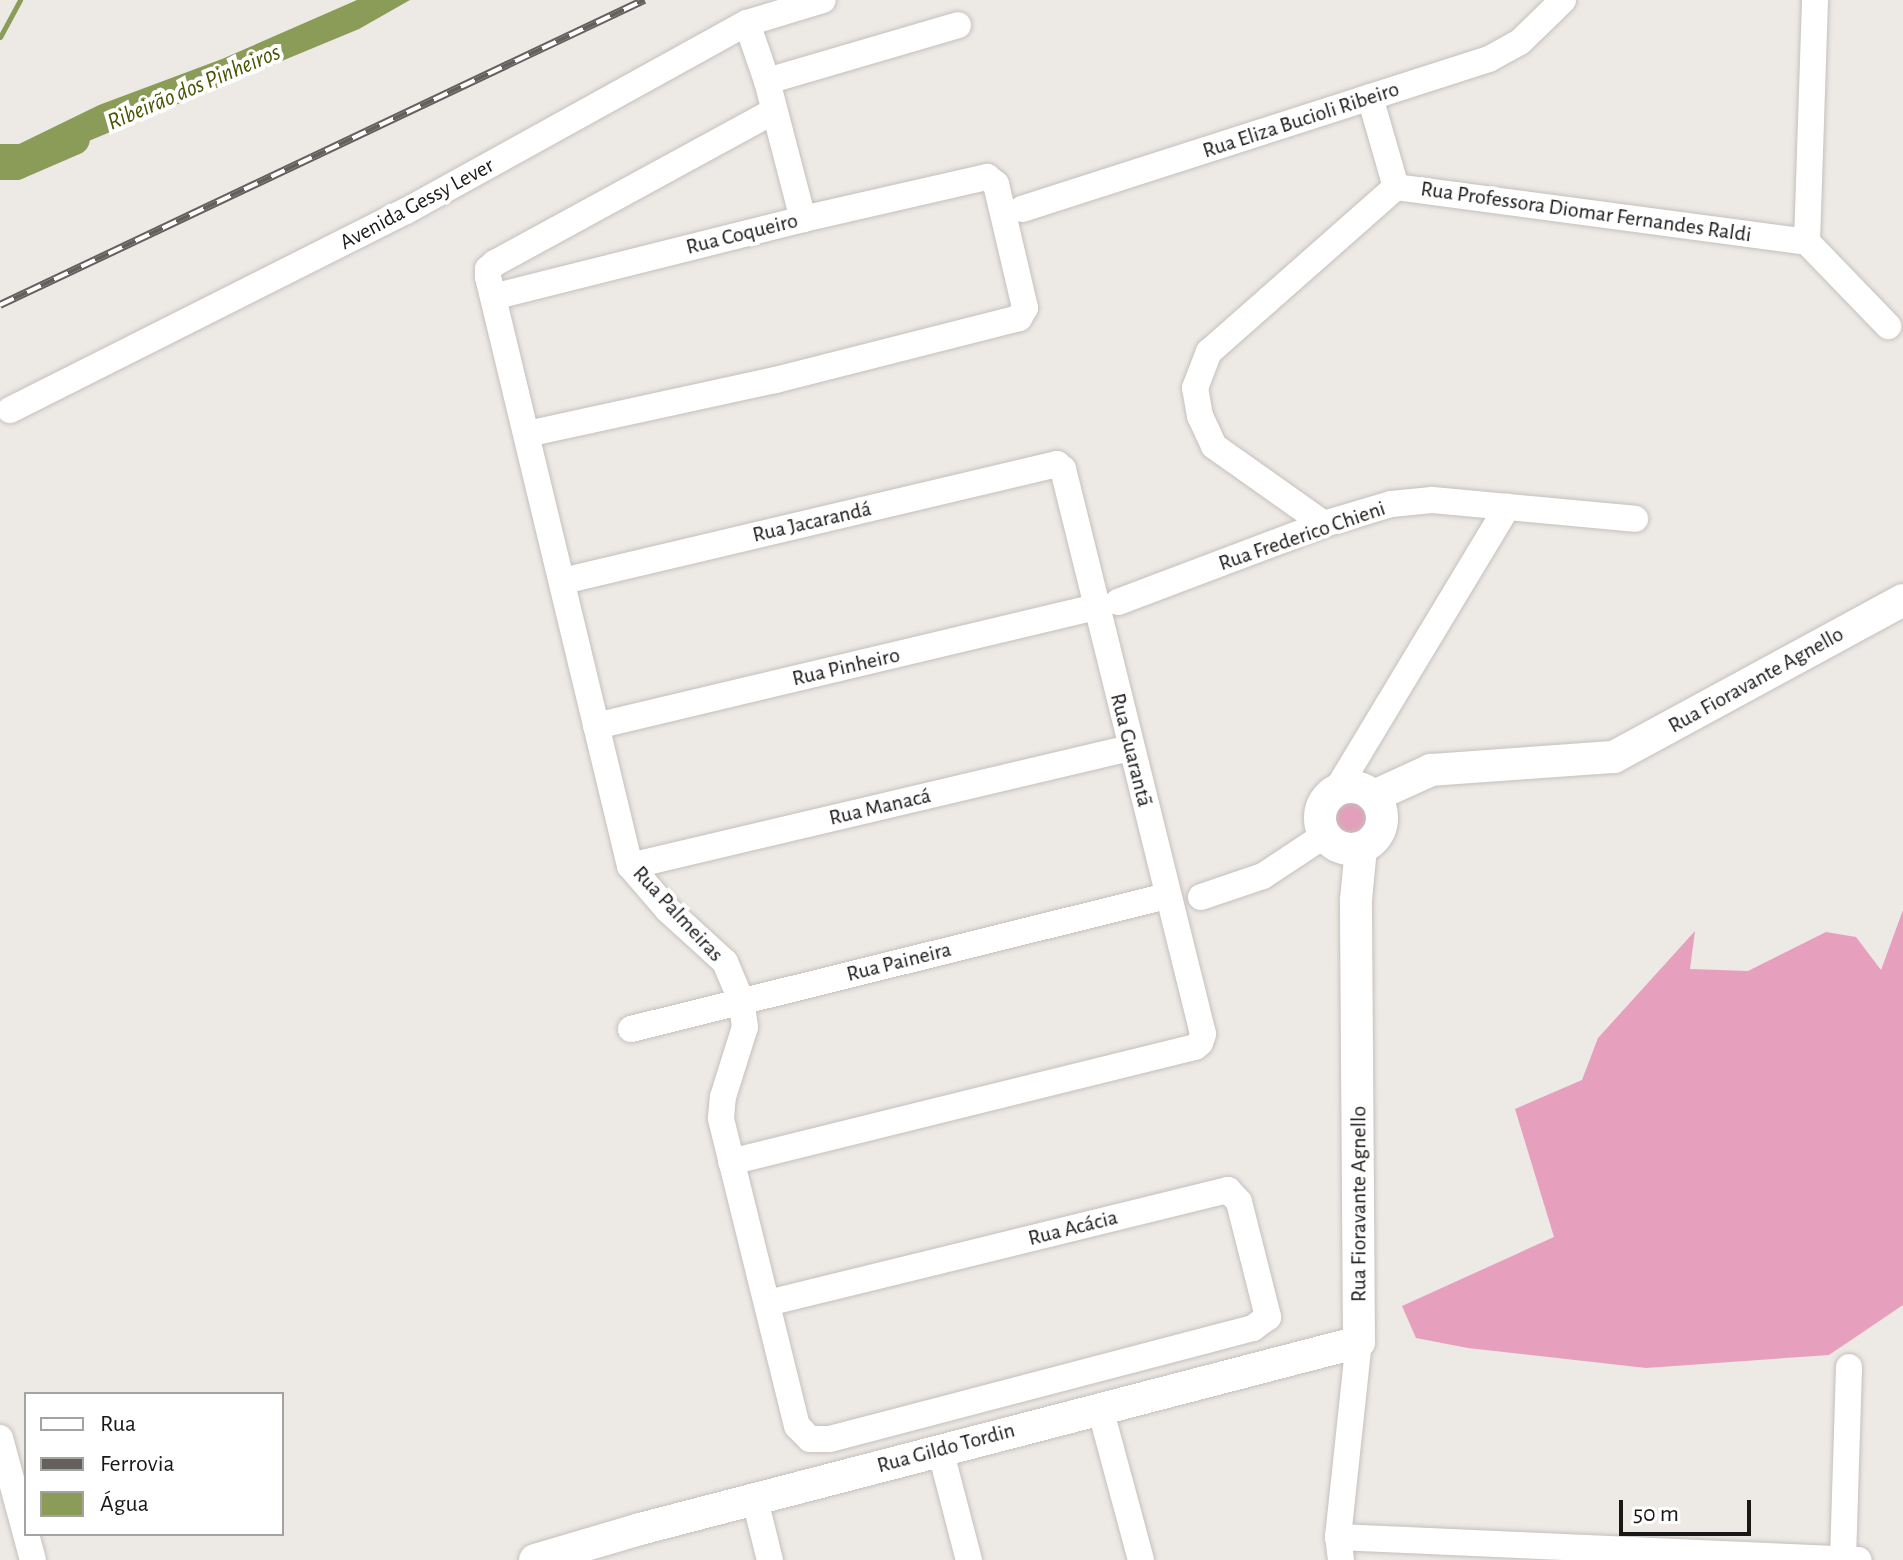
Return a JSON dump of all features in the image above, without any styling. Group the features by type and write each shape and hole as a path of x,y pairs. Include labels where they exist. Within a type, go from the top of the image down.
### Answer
{"main road":[{"name":"Rua Fioravante Agnello","path":"1374,796 1431,770 1614,757 1903,600"},
{"path":"1355,787 1374,796 1379,805 1382,825 1370,843 1361,848 1341,848 1325,835 1320,815 1322,806 1336,791 1355,787"},
{"name":"Rua Fioravante Agnello","path":"1359,1342 1356,900 1361,848"},
{"name":"Rua Gildo Tordin","path":"535,1560 940,1449 1359,1342"}],"street":[{"name":"Avenida Gessy Lever","path":"10,410 394,218 747,23 823,0"},
{"name":"Rua Eliza Bucioli Ribeiro","path":"1022,209 1489,59 1520,42 1563,0"},
{"path":"1815,0 1807,242 1888,326"},
{"path":"747,23 767,81 803,219"},
{"path":"767,81 958,25"},
{"path":"1370,97 1396,187"},
{"name":"Rua Palmeiras","path":"774,111 488,269 630,866 668,910 725,962 741,1000 745,1027 723,1097 721,1118 797,1426 810,1439 829,1439"},
{"name":"Rua Coqueiro","path":"493,297 803,219 992,178 1024,315 775,380 528,434"},
{"name":"Rua Professora Diomar Fernandes Raldi","path":"1324,524 1214,446 1200,416 1195,388 1209,352 1396,187 1807,242"},
{"name":"Rua Jacarandá","path":"563,581 1061,466"},
{"name":"Rua Guarantã","path":"731,1162 1195,1047 1203,1034 1130,748 1107,605 1061,466"},
{"name":"Rua Frederico Chieni","path":"1107,605 1324,524 1391,504 1432,500 1635,519"},
{"path":"1336,791 1507,507"},
{"name":"Rua Pinheiro","path":"596,726 1107,605"},
{"name":"Rua Manacá","path":"630,866 1130,748"},
{"path":"1201,897 1263,876 1325,835"},
{"name":"Rua Paineira","path":"631,1029 1167,896"},
{"name":"Rua Acácia","path":"768,1303 1228,1190 1239,1202 1268,1317 1253,1328 829,1439"},
{"name":"Rua Fioravante Agnello","path":"1340,1548 1359,1342"},
{"path":"1340,1548 1850,1559 1849,1367"},
{"path":"1100,1408 1141,1560"},
{"path":"0,1438 24,1527"},
{"path":"940,1449 969,1560"},
{"path":"0,1493 16,1560"},
{"path":"755,1500 770,1560"},
{"path":"27,1536 33,1560"}],"shaded area":[{"path":"1350,794 1366,800 1372,816 1366,832 1350,838 1334,832 1328,816 1334,800"},
{"path":"1903,910 1903,1305 1829,1355 1646,1368 1468,1348 1416,1338 1402,1306 1554,1237 1515,1109 1582,1080 1598,1038 1695,931 1690,969 1748,971 1826,932 1856,937 1881,970"}],"water":[{"path":"357,0 410,0 359,29 62,152 0,162 0,144 19,144 99,105 222,59"}],"waterway":[{"path":"0,37 20,0"},
{"name":"Ribeirão dos Pinheiros","path":"0,164 16,164 74,139"}],"railway":[{"path":"0,305 644,0"}]}
